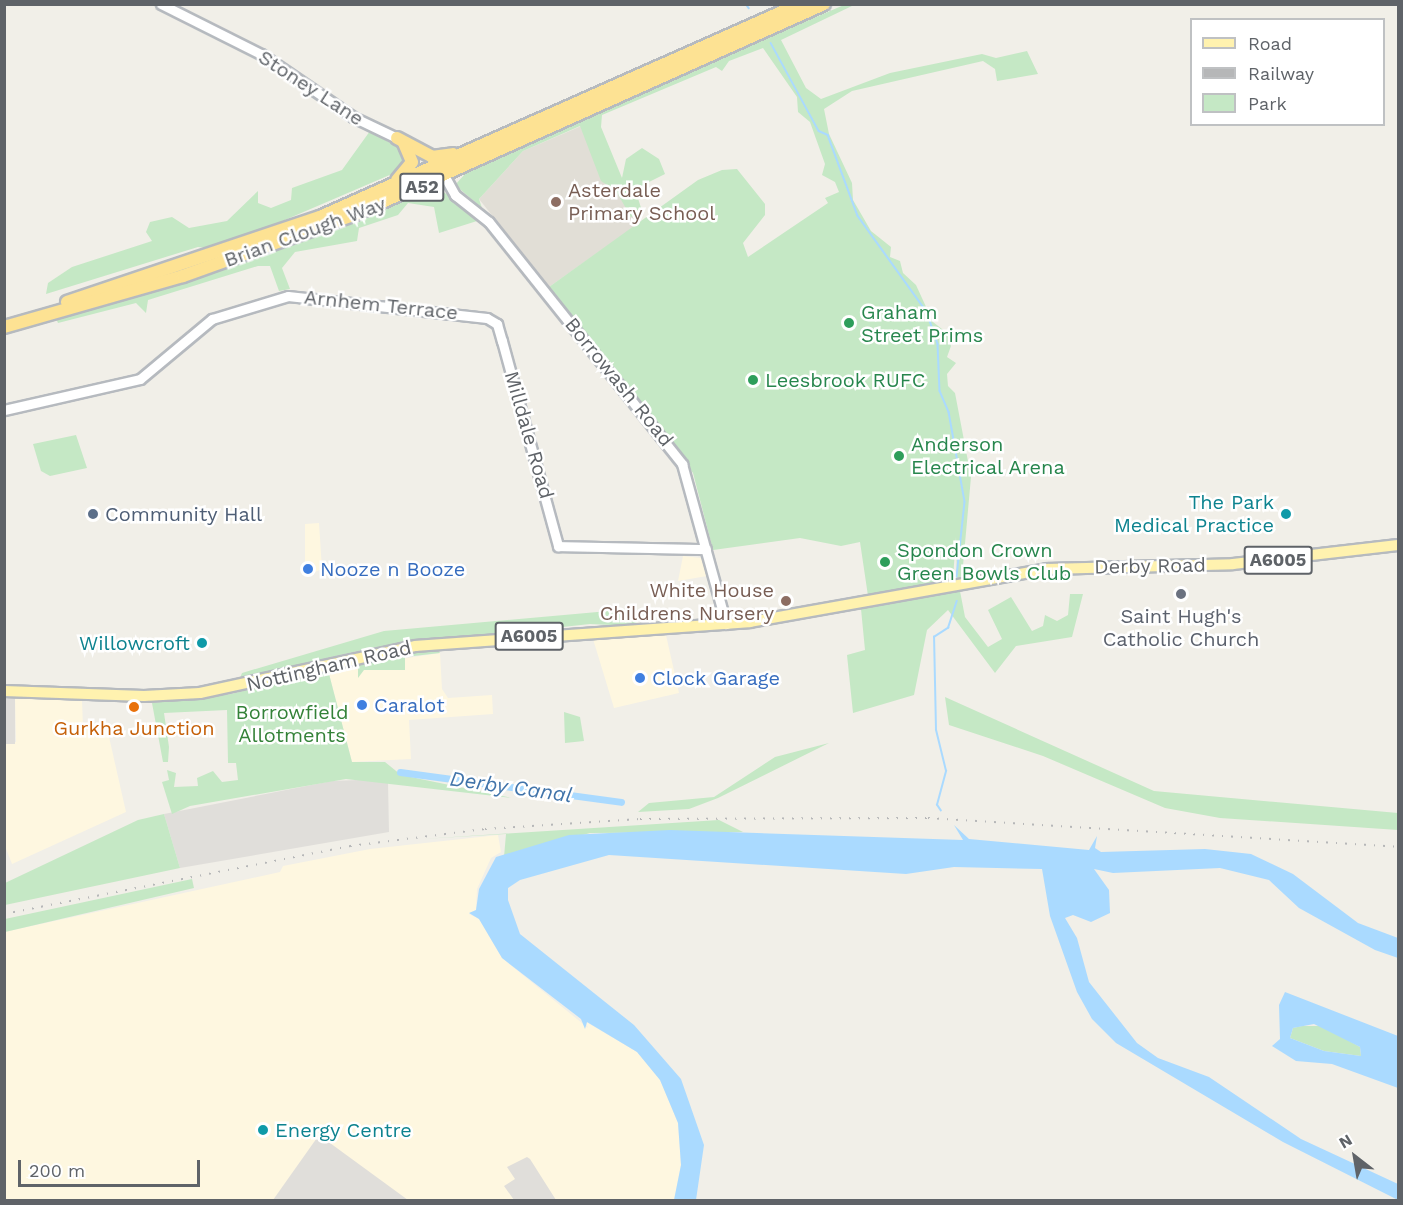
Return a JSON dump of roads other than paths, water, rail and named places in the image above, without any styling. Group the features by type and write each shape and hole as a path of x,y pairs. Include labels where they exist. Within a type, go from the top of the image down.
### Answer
{"highway":[{"name":"Brian Clough Way","path":"4,319 226,252 378,192 800,4"},
{"name":"Brian Clough Way","path":"4,327 238,258 445,177 824,4"},
{"path":"400,140 439,157 511,133"},
{"path":"378,192 411,166 400,140"}],"main road":[{"name":"Derby Road","path":"726,624 1047,569 1233,564 1398,545"},
{"name":"Nottingham Road","path":"4,691 144,696 200,693 416,646 726,624"}],"street":[{"name":"Stoney Lane","path":"161,4 261,54 353,117 400,140"},
{"name":"Borrowash Road","path":"445,177 455,195 489,222 670,446 689,482 726,624"},
{"name":"Arnhem Terrace","path":"4,410 140,379 180,350 208,321 288,296 393,303 497,324"},
{"name":"Milldale Road","path":"497,324 558,546 706,549"}],"water":[{"path":"954,825 969,839 1089,850 1097,836 1095,848 1101,852 1205,849 1251,854 1293,874 1358,923 1398,938 1398,958 1375,950 1299,908 1269,880 1220,868 1113,873 1094,869 1109,890 1110,913 1091,922 1073,915 1065,918 1077,938 1089,982 1137,1043 1158,1058 1209,1077 1301,1139 1398,1184 1398,1200 1283,1142 1116,1043 1092,1019 1077,992 1050,916 1042,869 954,867 906,874 609,855 520,880 508,888 508,900 520,934 634,1025 681,1079 704,1145 696,1200 674,1200 681,1165 678,1123 660,1080 637,1052 587,1022 585,1029 581,1019 502,958 479,919 469,913 476,910 479,889 496,857 569,835 670,830 963,840"},
{"path":"1285,992 1398,1036 1398,1088 1332,1064 1296,1061 1272,1046 1280,1039 1279,1005","holes":["1314,1024 1360,1047 1361,1056 1324,1051 1290,1038 1293,1028"]}],"waterway":[{"path":"746,4 749,8"},
{"path":"771,43 819,131 828,135 858,216 927,312 938,344 940,391 949,412 965,502 957,577"},
{"path":"941,811 937,805 946,771 936,730 934,637 948,628 957,601"},
{"name":"Derby Canal","path":"400,772 621,802"}],"railway":[{"path":"4,914 350,846 485,829 640,819 928,818 1398,847"}],"place":[{"name":"Asterdale Primary School","path":"556,202"},
{"name":"Graham Street Prims","path":"849,323"},
{"name":"Leesbrook RUFC","path":"753,380"},
{"name":"Anderson Electrical Arena","path":"899,456"},
{"name":"Community Hall","path":"93,514"},
{"name":"The Park Medical Practice","path":"1286,514"},
{"name":"Spondon Crown Green Bowls Club","path":"885,562"},
{"name":"Nooze n Booze","path":"308,569"},
{"name":"Saint Hugh's Catholic Church","path":"1181,594"},
{"name":"White House Childrens Nursery","path":"786,601"},
{"name":"Willowcroft","path":"202,643"},
{"name":"Clock Garage","path":"640,678"},
{"name":"Caralot","path":"362,705"},
{"name":"Gurkha Junction","path":"134,707"},
{"name":"Energy Centre","path":"263,1130"}],"park label":[{"name":"Borrowfield Allotments","path":"292,724"}]}
